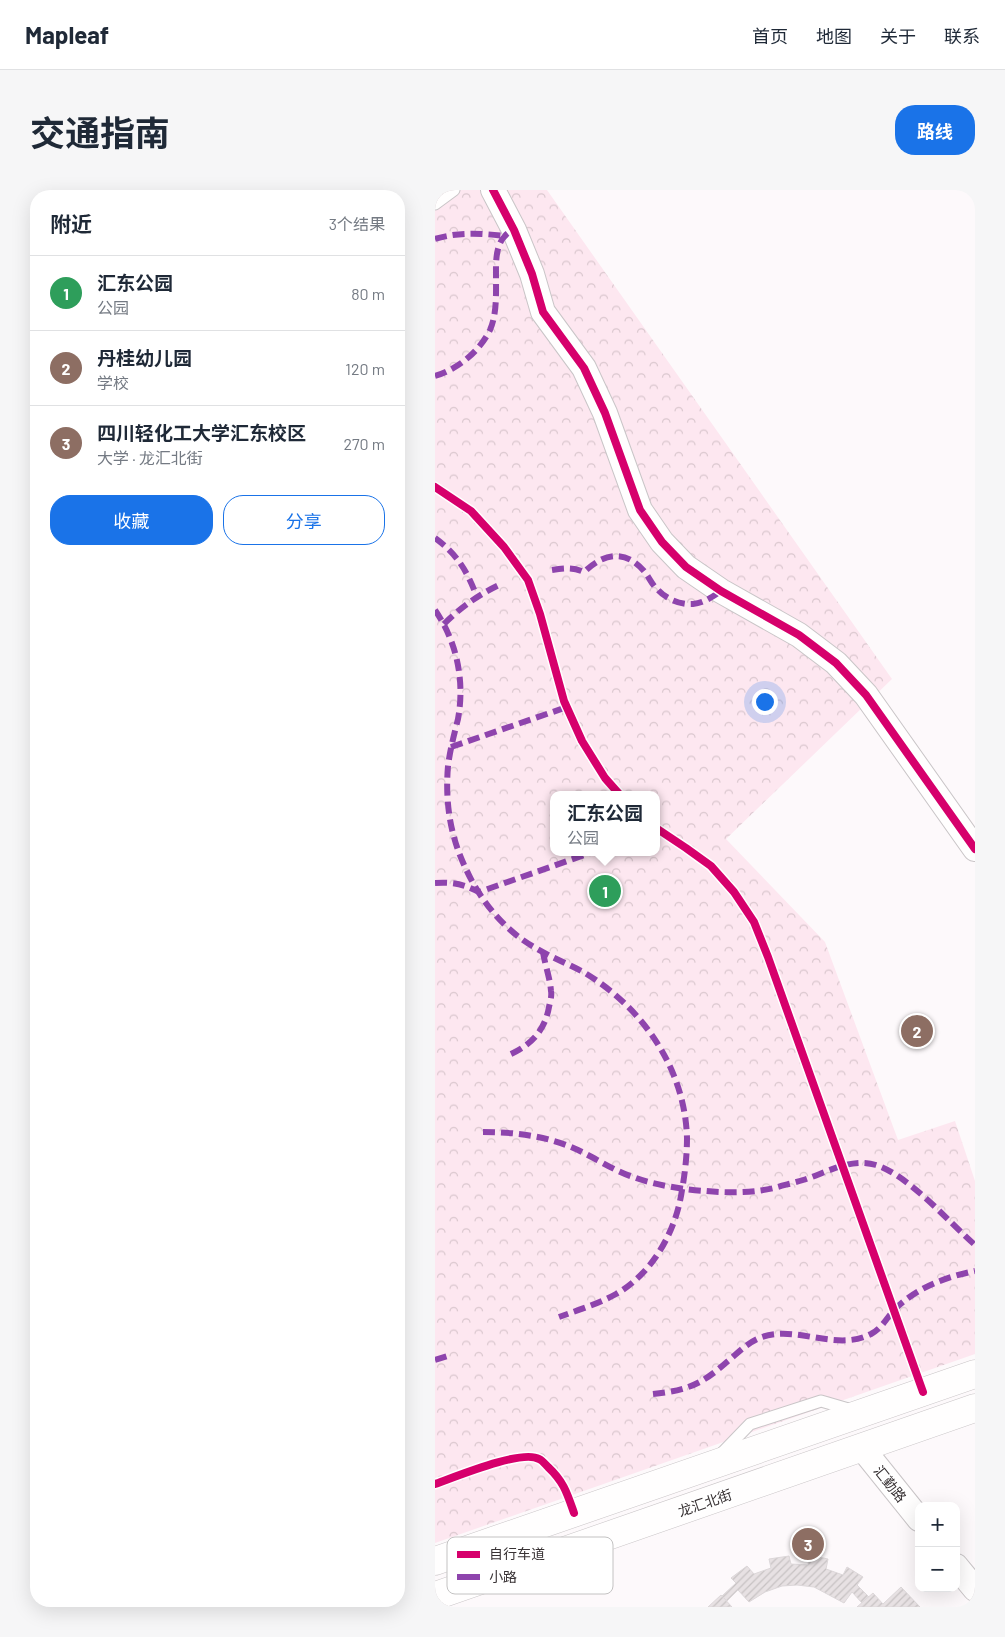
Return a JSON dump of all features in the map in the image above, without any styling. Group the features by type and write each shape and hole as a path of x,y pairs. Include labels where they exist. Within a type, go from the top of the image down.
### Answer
{"main road":[{"path":"504,1537 975,1374"},
{"name":"龙汇北街","path":"605,1537 975,1408"},
{"path":"435,1561 447,1557"},
{"name":"龙汇北街","path":"435,1596 447,1592"}],"street":[{"path":"493,190 514,230 532,274 543,312 585,368 605,413 640,510 662,542 686,567 721,591 799,635 836,663 866,695 975,849"},
{"name":"汇勤路","path":"862,1448 915,1514"},
{"path":"960,1571 975,1589"}],"lane":[{"path":"435,204 454,190"}],"green space":[{"path":"435,190 547,190 892,679 726,839 825,942 898,1140 955,1121 975,1181 975,1354 452,1537 447,1537 447,1539 435,1543"}],"building":[{"path":"809,1555 828,1559 826,1569 843,1575 847,1567 863,1577 857,1585 869,1597 862,1603 852,1592 844,1603 814,1587 797,1585 782,1586 765,1592 749,1602 738,1590 727,1601 722,1596 736,1583 731,1578 747,1566 754,1574 771,1568 769,1559 789,1556 791,1564 808,1565"},
{"path":"901,1587 920,1607 857,1607 873,1593 883,1604"},
{"path":"721,1595 732,1607 708,1607"}],"marked path":[{"path":"435,376 452,369 467,359 490,330 495,311 496,261 499,245 506,235 514,230"},
{"path":"435,239 469,234 504,236"},
{"path":"435,538 461,564 477,597"},
{"path":"552,570 568,568 584,572 599,561 614,556 629,559 637,564 656,588 674,601 688,604 697,603 721,591"},
{"path":"444,624 470,602 499,585"},
{"path":"435,610 449,635 460,676 460,705 449,760 447,793 452,831 472,881 494,913 513,932 534,947 585,973 606,987 642,1022 657,1043 669,1065 678,1088 684,1113 687,1144 682,1190 674,1221 661,1250 641,1275 616,1294 559,1317"},
{"path":"451,747 567,707"},
{"path":"435,883 458,884 479,892 582,856"},
{"path":"511,1054 531,1041 541,1029 547,1015 551,993 543,952"},
{"path":"483,1132 519,1134 555,1141 644,1181 698,1190 757,1191 800,1181 848,1164 867,1163 876,1165 888,1170 915,1189 975,1245"},
{"path":"653,1394 694,1385 719,1369 748,1344 762,1337 789,1334 831,1340 858,1339 875,1332 894,1310 912,1295 942,1280 975,1271"},
{"path":"435,1360 451,1355"}],"cycle path":[{"path":"493,190 514,230 532,274 543,312 584,368 605,413 640,510 662,542 686,567 721,591 799,635 836,663 866,695 975,849"},
{"path":"435,487 471,511 504,547 528,580 540,614 564,701 582,741 605,778 616,791"},
{"path":"660,831 711,866 734,892 754,922 923,1392"},
{"path":"435,1484 488,1465 530,1457 541,1460 558,1478 567,1494 574,1513"}],"place":[{"name":"汇东公园","path":"605,891"},
{"name":"丹桂幼儿园","path":"917,1031"},
{"name":"四川轻化工大学汇东校区","path":"808,1544"}]}
